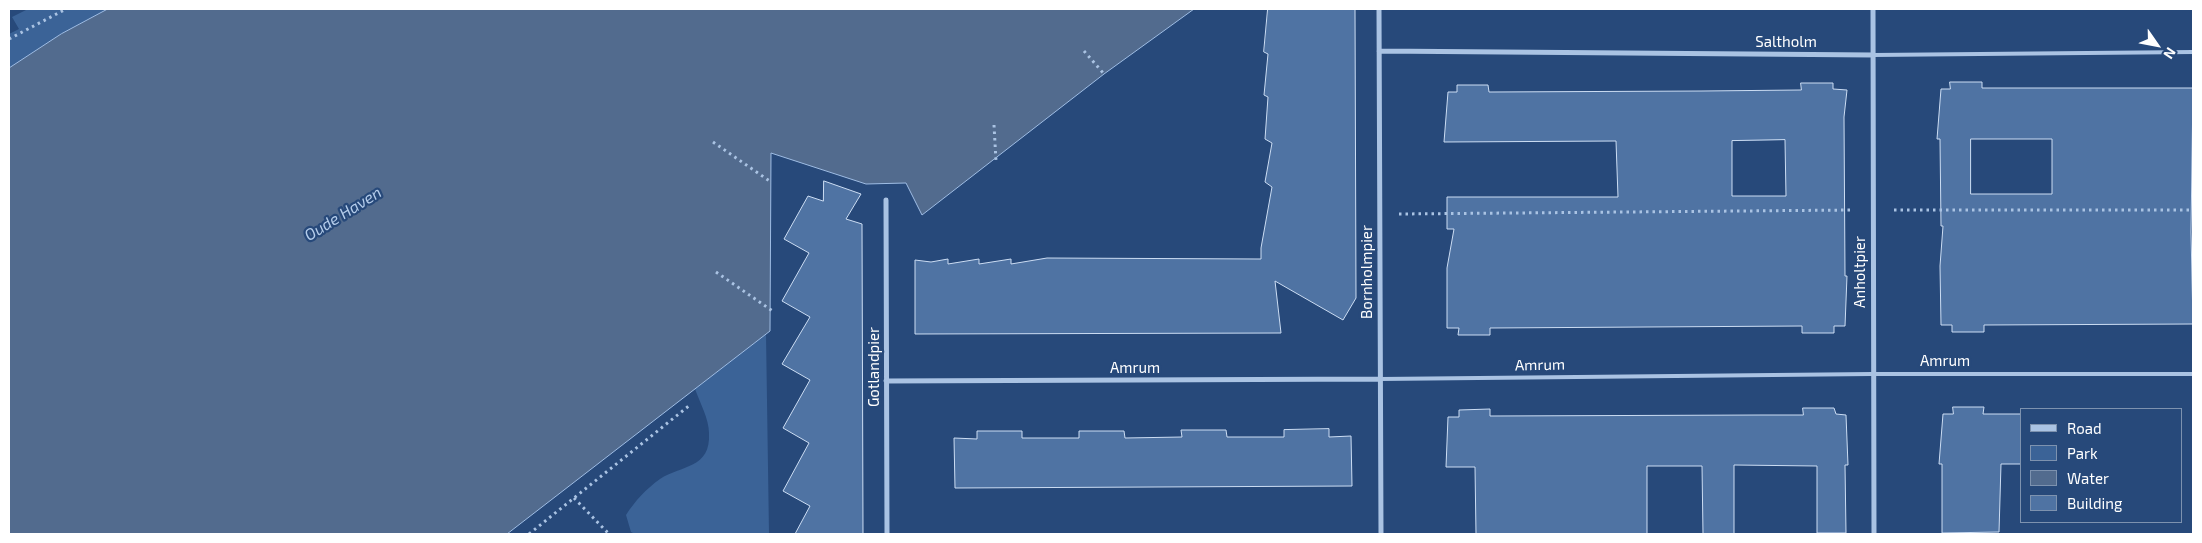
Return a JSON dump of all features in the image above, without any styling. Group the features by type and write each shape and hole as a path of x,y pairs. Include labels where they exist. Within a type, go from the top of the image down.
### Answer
{"street":[{"name":"Bornholmpier","path":"1379,9 1381,534"},
{"name":"Anholtpier","path":"1872,9 1874,534"},
{"name":"Saltholm","path":"1379,51 1873,55"},
{"name":"Gotlandpier","path":"886,200 888,534"},
{"name":"Amrum","path":"886,381 1380,379"}],"lane":[{"name":"Saltholm","path":"1873,55 2193,52"},
{"name":"Amrum","path":"1380,379 1872,374 2193,374"}],"path":[{"path":"9,39 66,9"},
{"path":"1084,51 1104,74"},
{"path":"994,125 996,161"},
{"path":"713,142 771,182"},
{"path":"1380,214 1872,210 2193,210"},
{"path":"716,272 774,312"},
{"path":"529,534 690,405"},
{"path":"574,498 609,534"}],"green space":[{"path":"28,9 108,9 61,34 9,68 9,34 19,29 12,17"},
{"path":"766,334 769,534 635,534 631,532 626,515 641,496 660,479 700,460 705,453 708,445 709,428 695,389"}],"water":[{"name":"Oude Haven","path":"108,9 1194,9 1104,74 922,215 906,183 866,184 771,153 770,331 507,534 9,534 9,68 61,34"}],"building":[{"path":"1268,9 1355,9 1356,298 1343,320 1275,281 1281,333 915,334 915,260 931,262 948,259 948,264 979,259 979,264 1011,259 1011,264 1047,258 1261,259 1261,248 1272,187 1265,182 1272,143 1265,139 1268,97 1264,95 1268,54 1264,52"},
{"path":"1950,82 1982,82 1982,88 2193,88 2191,232 2193,324 1984,325 1984,332 1952,332 1952,325 1941,325 1940,266 1943,226 1941,226 1940,139 1937,139 1941,89 1950,89","holes":["1971,139 2052,139 2052,194 1971,194"]},
{"path":"1801,83 1833,83 1833,89 1847,90 1844,117 1845,276 1847,276 1845,326 1834,326 1834,333 1802,333 1802,326 1490,328 1490,335 1458,335 1459,328 1447,328 1447,268 1454,229 1447,229 1447,197 1618,197 1616,141 1444,142 1448,92 1457,92 1457,85 1488,85 1489,92 1801,90","holes":["1785,140 1786,196 1732,196 1732,141"]},
{"path":"824,181 861,194 846,219 862,224 863,534 795,534 810,506 783,491 809,443 783,428 810,380 782,364 810,317 782,301 809,253 784,239 808,196 823,201"},
{"path":"1953,407 1984,407 1983,414 2020,414 2020,464 2001,464 1999,532 1942,533 1942,464 1939,464 1943,414 1953,414"},
{"path":"1803,408 1834,408 1836,414 1846,415 1848,465 1845,465 1846,533 1817,533 1817,466 1734,465 1734,534 1703,534 1702,466 1647,466 1647,534 1476,534 1475,467 1446,467 1448,417 1459,417 1459,410 1490,409 1490,416 1803,415"},
{"path":"1329,429 1329,437 1351,436 1352,486 955,488 954,438 977,439 977,431 1022,431 1022,438 1079,438 1079,431 1124,431 1125,438 1182,437 1181,430 1226,430 1227,437 1284,437 1284,430"}]}
